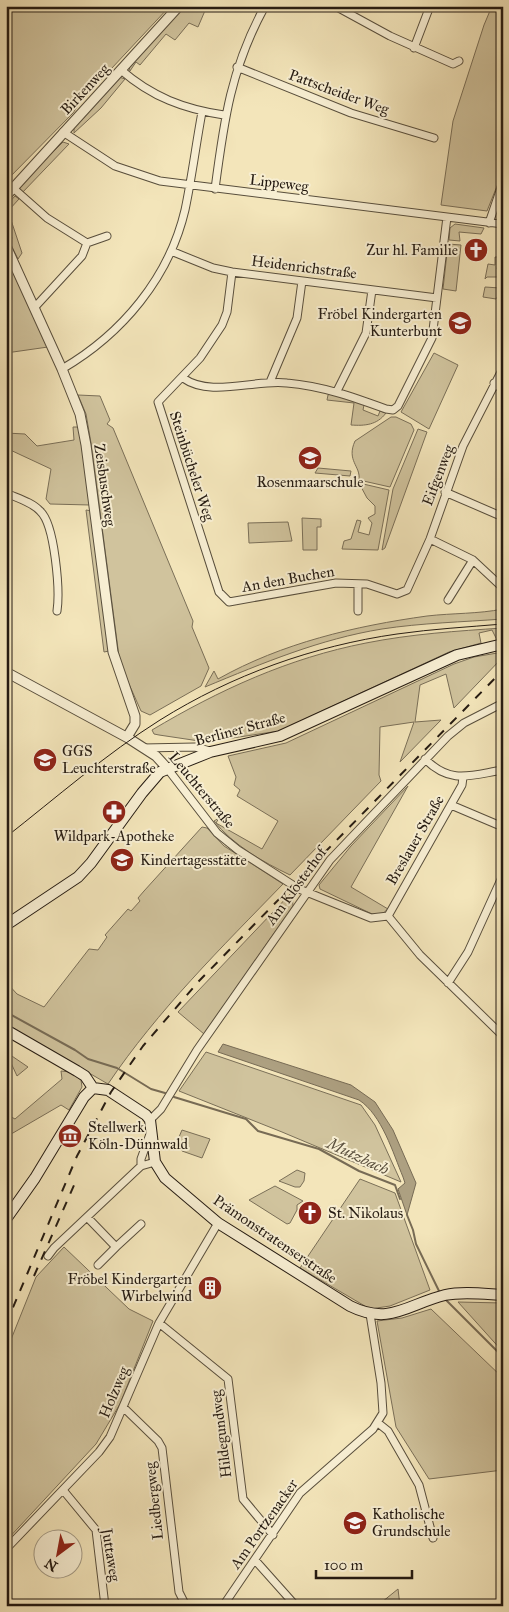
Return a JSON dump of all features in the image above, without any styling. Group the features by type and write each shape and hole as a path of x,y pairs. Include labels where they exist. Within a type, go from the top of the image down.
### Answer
{"main road":[{"name":"Berliner Straße","path":"6,924 78,876 91,863 147,786 160,772 167,768 210,752 280,736 456,654 503,644"},
{"path":"6,1030 85,1076 93,1088 108,1090 146,1115 150,1120 154,1162"},
{"path":"6,1219 25,1194 84,1097 93,1088"},
{"name":"Prämonstratenserstraße","path":"154,1162 165,1178 218,1223 343,1302 370,1314"},
{"path":"370,1314 392,1314 445,1295 503,1294"}],"street":[{"name":"Birkenweg","path":"9,191 179,6"},
{"path":"215,189 224,115 237,66 264,6"},
{"path":"335,6 414,48 453,64 459,61"},
{"path":"414,48 430,6"},
{"name":"Pattscheider Weg","path":"237,66 342,110 434,138"},
{"path":"121,70 159,97 202,112 224,115"},
{"path":"62,369 86,355 133,312 155,282 171,250 185,210 202,112"},
{"name":"Lippeweg","path":"63,132 115,166 160,181 503,224"},
{"path":"489,223 503,182"},
{"path":"9,191 87,243"},
{"path":"183,378 198,386 210,388 270,382 311,386 337,391 393,410 398,406 432,338 447,218"},
{"path":"35,307 82,256 87,243 107,236"},
{"name":"Zeisbuschweg","path":"6,246 62,369 83,426 113,652 135,716 134,724 127,737"},
{"name":"Heidenrichstraße","path":"171,250 214,268 232,272 437,298"},
{"name":"Steinbücheler Weg","path":"223,598 218,592 158,408 161,397 183,378 200,358 222,326 227,312 232,272"},
{"path":"270,382 298,318 302,281"},
{"path":"337,391 366,333 372,290"},
{"name":"Eifgenweg","path":"403,594 412,581 430,539 445,492 466,439 503,368"},
{"path":"494,383 503,390"},
{"path":"445,492 503,517"},
{"path":"7,496 40,510 49,525 59,599 57,611"},
{"path":"430,539 446,545 473,560 503,588"},
{"path":"448,600 473,560"},
{"path":"358,584 358,611"},
{"name":"An den Buchen","path":"223,598 229,602 236,602 313,586 358,584 403,594"},
{"name":"Leuchterstraße","path":"6,672 127,737 143,748 167,768 217,833 238,850 308,892 371,918 388,916"},
{"name":"Am Klosterhof","path":"150,1120 160,1109 197,1050 308,892 346,842 457,728 503,703"},
{"name":"Leuchterstraße","path":"143,748 195,747 210,752"},
{"path":"426,759 436,768 451,776 463,777 503,770"},
{"name":"Breslauer Straße","path":"388,916 451,805 462,784 463,777"},
{"path":"451,805 503,827"},
{"path":"448,983 468,952 503,874"},
{"path":"388,916 420,955 503,1036"},
{"path":"141,1166 141,1159 151,1131"},
{"path":"48,1256 54,1248 141,1166 154,1162"},
{"path":"87,1217 116,1247"},
{"name":"Holzweg","path":"6,1549 99,1452 110,1437 158,1323 218,1223"},
{"path":"98,1265 141,1224"},
{"path":"370,1314 383,1406 378,1422 388,1432 419,1485 433,1538"},
{"name":"Hildegundweg","path":"158,1323 228,1379 243,1499 273,1535"},
{"name":"Liedbergweg","path":"123,1408 158,1441 162,1448 179,1592 186,1606"},
{"name":"Am Portzenacker","path":"223,1606 304,1488 378,1422"},
{"name":"Juttaweg","path":"63,1490 96,1530 105,1606"},
{"path":"255,1560 296,1606"}],"shaded area":[{"path":"6,6 170,6 82,100 73,113 6,181"},
{"path":"183,6 207,6 198,27 189,23 175,40 166,34 140,65 136,62 130,71 129,66"},
{"path":"492,6 503,6 503,171 487,211 441,205 453,121"},
{"path":"119,77 125,79 101,108 74,133 74,128"},
{"path":"63,142 69,144 21,194 18,187"},
{"path":"15,196 19,199 8,211 22,253 18,259 10,243 12,238 6,223 6,206"},
{"path":"455,224 484,228 481,234 459,232 460,241 449,240 450,228"},
{"path":"448,244 461,245 456,291 443,289"},
{"path":"6,256 48,347 6,353"},
{"path":"495,257 499,257 497,269 503,270 503,287 496,299 483,297 485,287 500,288 501,277 487,277 485,279 488,264 495,265"},
{"path":"434,353 458,365 429,429 401,412"},
{"path":"332,393 364,405 363,410 378,416 380,411 386,413 379,420 370,424 351,425 354,403 327,400 328,395"},
{"path":"78,395 100,396 110,420 107,424 113,428 193,621 192,627 209,668 201,686 150,715 141,711 120,664 91,443 86,414"},
{"path":"391,417 396,417 411,424 414,430 390,487 359,480 352,454 355,441"},
{"path":"73,427 79,427 90,505 50,504 46,499 51,469 6,448 6,433 25,434 37,446 74,440"},
{"path":"418,429 427,432 385,548 382,550 393,489"},
{"path":"318,468 351,471 350,476 315,473"},
{"path":"359,483 389,490 378,550 342,549 344,541 351,539 357,520 361,521 358,532 369,535 372,523 368,518 375,514 375,506 367,498"},
{"path":"86,510 92,511 109,651 104,652"},
{"path":"302,518 321,519 321,527 317,527 317,550 303,550"},
{"path":"288,522 292,541 249,543 248,523"},
{"path":"503,609 503,619 397,627 336,639 270,661 205,687 214,671 218,679 268,655 319,638 400,620"},
{"path":"503,628 503,639 497,640 492,630 479,633 481,643 449,652 279,731 206,742 154,734 152,730 177,715 255,677 337,649 400,637"},
{"path":"503,652 503,657 454,708 446,674 420,685 415,722 441,720 400,762 414,722 380,727 379,775 381,781 290,875 239,845 230,838 214,821 219,818 216,823 262,849 278,821 237,796 240,790 234,785 236,777 228,756 286,743 454,664 474,657"},
{"path":"408,786 351,887 388,909 382,914 372,914 320,889 319,885 351,846"},
{"path":"202,827 207,828 224,846 283,884 169,1005 108,1084 6,1025 6,982 17,994 44,1007 89,949 98,950 107,937 105,935 128,909 131,911 140,901 138,898"},
{"path":"292,892 293,906 204,1034 178,1012"},
{"path":"223,1044 351,1085 375,1102 393,1130 416,1183 407,1215 398,1189 405,1183 403,1177 386,1135 367,1107 359,1100 218,1052"},
{"path":"6,1052 28,1067 17,1076"},
{"path":"206,1052 361,1105 375,1125 401,1182 179,1091"},
{"path":"61,1071 70,1072 81,1080 82,1087 69,1110 61,1105 6,1137 6,1114 15,1119 62,1079"},
{"path":"182,1130 210,1139 202,1158 182,1151 179,1137"},
{"path":"297,1170 305,1173 304,1181 300,1187 279,1181"},
{"path":"360,1179 395,1193 430,1290 390,1306 370,1309 300,1268"},
{"path":"275,1186 303,1201 297,1205 297,1210 290,1223 287,1224 249,1200"},
{"path":"64,1247 129,1309 153,1321 120,1404 96,1444 6,1541 6,1352 36,1277"},
{"path":"458,1302 503,1303 503,1352"},
{"path":"431,1309 503,1378 503,1470 429,1479 396,1427 377,1321 402,1318"},
{"path":"398,1589 400,1606 377,1606"}],"waterway":[{"name":"Mutzbach","path":"6,1012 88,1059 117,1068 151,1089 165,1093"},
{"name":"Mutzbach","path":"174,1097 246,1119 258,1131 319,1149 359,1171 395,1185 400,1199"},
{"name":"Mutzbach","path":"407,1215 416,1244 440,1293"},
{"name":"Mutzbach","path":"445,1299 503,1357"}],"tram line":[{"path":"6,837 101,761 140,733 187,704 244,676 304,655 366,639 423,631 503,624"}],"railway":[{"path":"6,1324 77,1156 111,1092 143,1046 199,981 503,670"},
{"path":"34,1276 75,1183"}],"place":[{"name":"Zur hl. Familie","path":"476,250"},
{"name":"Fröbel Kindergarten Kunterbunt","path":"460,323"},
{"name":"Rosenmaarschule","path":"310,458"},
{"name":"GGS Leuchterstraße","path":"45,760"},
{"name":"Wildpark-Apotheke","path":"114,812"},
{"name":"Kindertagesstätte","path":"122,860"},
{"name":"Stellwerk Köln-Dünnwald","path":"70,1136"},
{"name":"St. Nikolaus","path":"310,1213"},
{"name":"Fröbel Kindergarten Wirbelwind","path":"210,1288"},
{"name":"Katholische Grundschule","path":"355,1523"}]}
